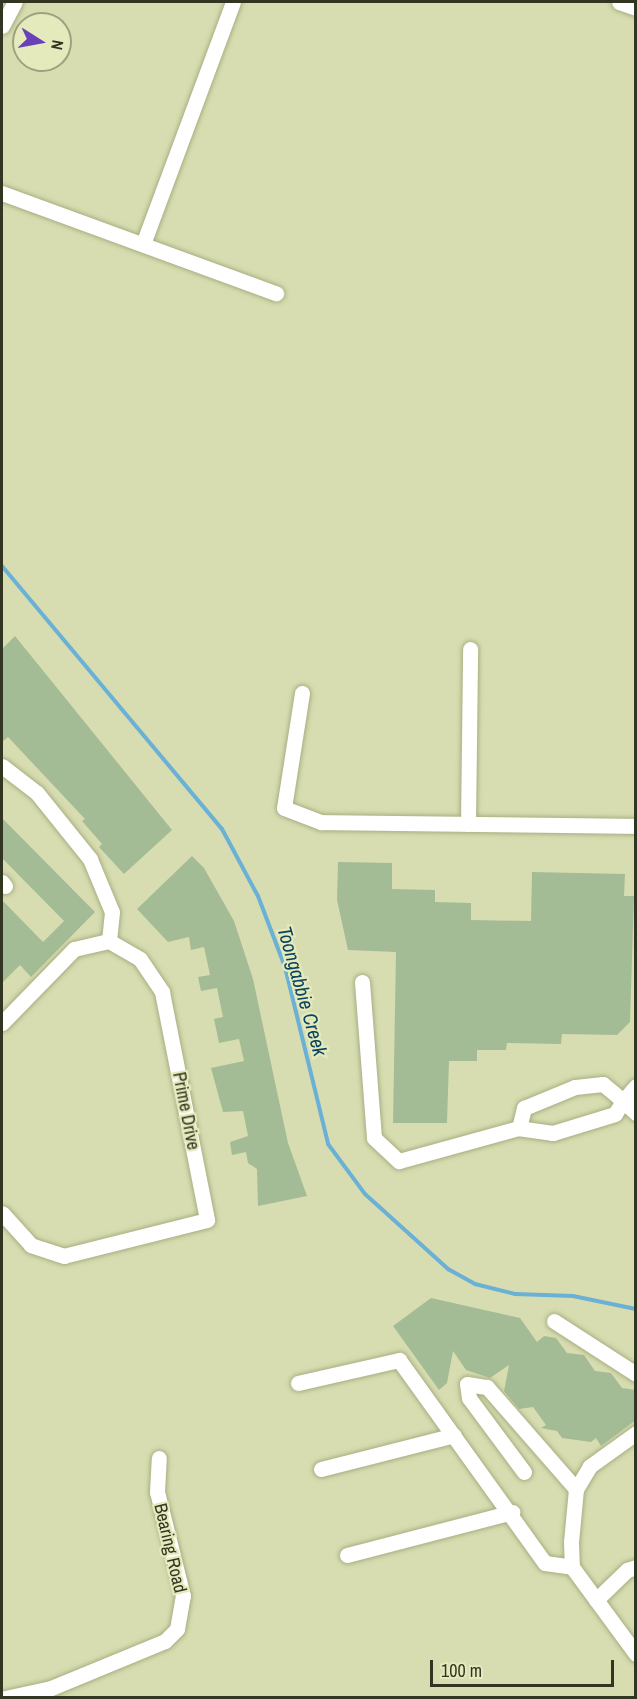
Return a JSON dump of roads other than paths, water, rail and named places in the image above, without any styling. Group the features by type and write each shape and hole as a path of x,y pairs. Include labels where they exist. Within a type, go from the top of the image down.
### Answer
{"street":[{"path":"2,26 15,2"},
{"path":"144,244 233,2"},
{"path":"619,2 636,8"},
{"path":"2,193 276,293"},
{"path":"468,824 470,649"},
{"path":"302,693 284,808 321,822 636,826"},
{"path":"2,766 37,793 90,859 112,912 109,941 74,949 2,1023"},
{"name":"Prime Drive","path":"2,1213 31,1245 64,1256 207,1220 162,992 140,959 109,941"},
{"path":"362,982 374,1138 399,1161 519,1128 553,1133 615,1114 636,1086"},
{"path":"519,1128 524,1108 575,1087 603,1084 636,1113"},
{"path":"554,1321 636,1374"},
{"path":"298,1383 399,1360 512,1512 545,1563 572,1567"},
{"path":"524,1472 469,1398 467,1384 487,1387 576,1490"},
{"path":"636,1432 590,1466 576,1490 572,1567 636,1654"},
{"path":"321,1469 454,1434"},
{"name":"Bearing Road","path":"5,1698 51,1688 165,1641 177,1629 183,1596 157,1492 159,1458"},
{"path":"347,1555 512,1512"},
{"path":"596,1600 627,1570 636,1567"}],"waterway":[{"name":"Toongabbie Creek","path":"2,566 222,829 258,896 285,967 328,1144 365,1194 448,1269 475,1284 515,1294 573,1296 636,1309"}]}
